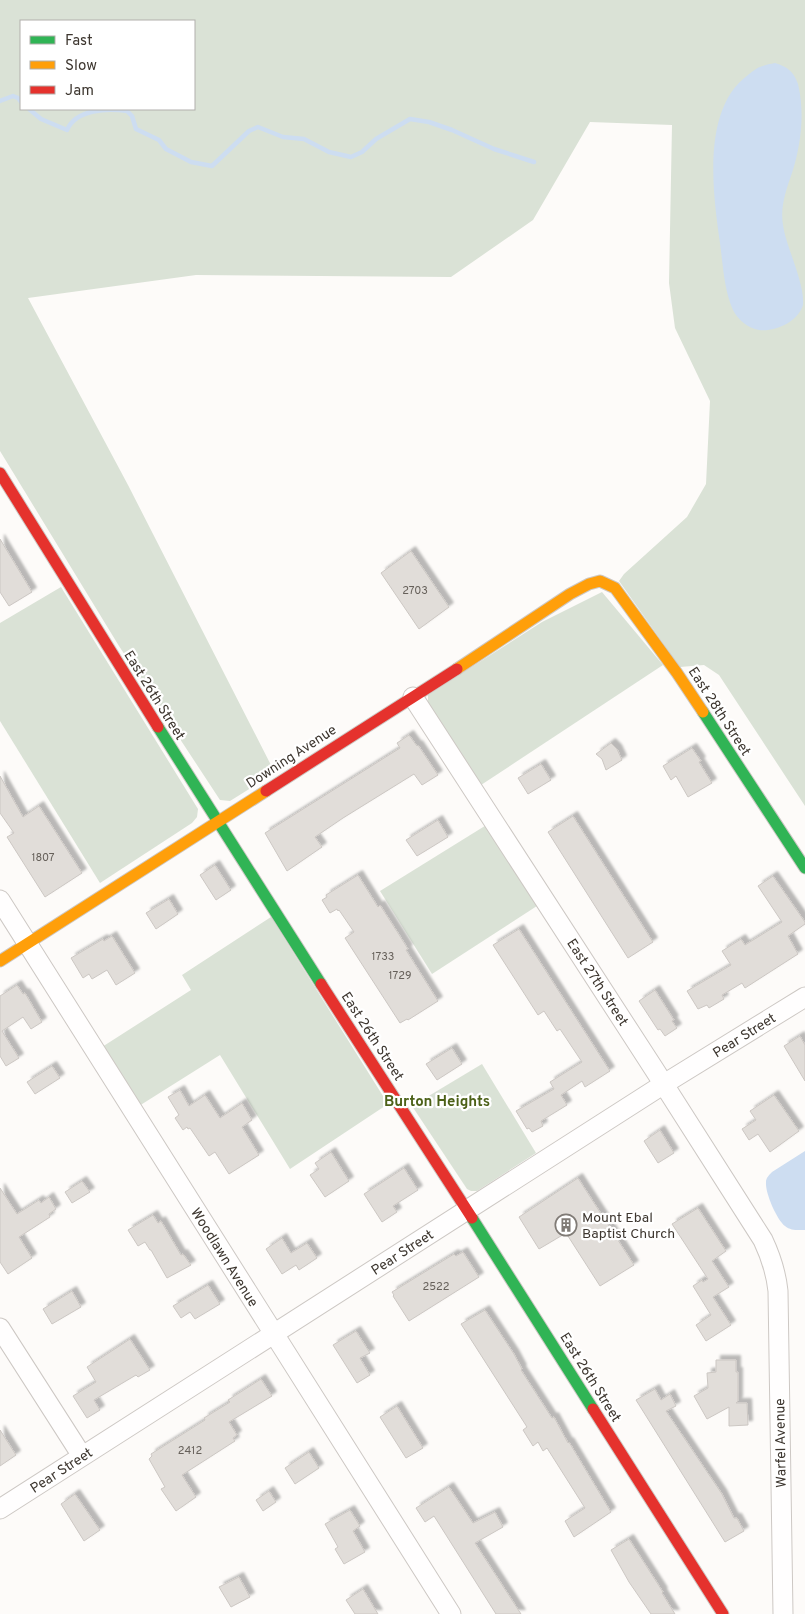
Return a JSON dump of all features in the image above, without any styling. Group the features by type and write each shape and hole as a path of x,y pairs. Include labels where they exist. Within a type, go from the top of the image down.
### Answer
{"street":[{"name":"East 26th Street","path":"0,472 217,822 467,1210 723,1614"},
{"name":"Downing Avenue","path":"0,961 570,594 589,584 600,581"},
{"name":"East 28th Street","path":"600,581 614,588 677,673 805,868"},
{"name":"East 27th Street","path":"413,696 763,1240 776,1272"},
{"name":"Woodlawn Avenue","path":"0,900 451,1614"},
{"name":"Pear Street","path":"0,1509 664,1084 805,997"},
{"name":"Warfel Avenue","path":"776,1272 778,1290 783,1614"},
{"path":"0,1328 82,1456"}],"shaded area":[{"path":"0,0 805,0 805,806 719,675 704,665 680,667 619,581 624,574 687,517 706,484 710,401 675,328 669,283 672,125 590,122 533,220 451,277 196,275 28,298 128,485 275,773 230,801 220,800 119,646 0,451"},
{"path":"61,587 198,809 197,817 192,823 100,883 0,721 0,623"},
{"path":"602,592 663,665 481,785 428,705 428,695 542,622"},
{"path":"488,824 540,904 432,974 380,891"},
{"path":"271,917 388,1104 290,1169 220,1055 139,1106 102,1047 191,990 182,975"},
{"path":"482,1064 536,1153 477,1191 471,1191 467,1189 412,1106"}],"water":[{"path":"775,63 787,68 792,73 798,84 800,95 802,118 800,140 784,199 782,218 801,286 803,305 796,316 785,325 759,330 747,325 738,317 733,310 728,294 715,201 714,153 717,130 723,109 733,90 757,68"},
{"path":"805,1151 805,1230 795,1230 785,1226 775,1212 769,1199 766,1181 772,1172"}],"building":[{"path":"0,539 32,592 9,606 0,592"},
{"path":"411,551 449,607 419,629 381,573"},
{"path":"409,735 438,775 422,785 414,774 343,818 315,837 322,847 287,871 265,833 400,748 397,743"},
{"path":"611,743 617,749 622,760 606,770 602,759 596,754"},
{"path":"692,748 712,783 688,797 676,776 671,780 663,766"},
{"path":"541,764 551,780 528,794 518,778"},
{"path":"0,776 23,817 39,806 82,873 45,897 7,837 14,833 0,813"},
{"path":"573,816 653,942 628,958 548,832"},
{"path":"438,820 448,837 417,856 406,840"},
{"path":"215,865 231,890 216,900 200,875"},
{"path":"358,875 378,907 380,905 398,933 408,949 406,950 438,1001 400,1023 345,938 354,932 339,910 337,909 330,913 322,900 327,897 326,895"},
{"path":"773,876 805,922 805,924 788,936 798,954 745,988 742,983 722,995 724,999 709,1008 707,1005 698,1009 687,991 731,965 722,951 741,939 745,945 782,922 758,886"},
{"path":"169,899 178,914 156,929 146,913"},
{"path":"519,929 610,1071 585,1087 582,1081 561,1095 567,1105 541,1121 543,1126 532,1132 529,1128 527,1129 516,1111 554,1089 550,1082 582,1062 560,1029 557,1031 544,1011 538,1015 493,945"},
{"path":"112,936 135,973 116,985 107,970 92,979 89,974 83,978 71,958 103,939 104,941"},
{"path":"17,985 23,994 25,993 42,1022 31,1029 23,1017 2,1031 19,1058 6,1066 0,1056 0,996"},
{"path":"655,990 677,1028 665,1036 660,1029 658,1030 639,1001"},
{"path":"800,1036 805,1045 805,1081 784,1046"},
{"path":"452,1048 462,1064 437,1080 426,1064"},
{"path":"52,1066 60,1078 35,1094 27,1082"},
{"path":"180,1090 189,1106 205,1095 220,1118 242,1103 252,1120 242,1127 259,1155 229,1174 215,1152 209,1156 190,1128 188,1129 187,1127 183,1130 175,1118 179,1115 168,1097"},
{"path":"774,1095 799,1131 770,1152 758,1134 749,1140 742,1129 756,1120 750,1111"},
{"path":"660,1130 674,1153 658,1163 644,1141"},
{"path":"331,1152 349,1181 325,1197 310,1175 319,1169 315,1163"},
{"path":"404,1168 418,1190 393,1206 397,1212 382,1222 364,1194"},
{"name":"Mount Ebal Baptist Church","path":"578,1178 634,1265 600,1286 566,1233 539,1249 519,1217"},
{"path":"82,1181 90,1192 72,1203 65,1192"},
{"path":"0,1188 17,1214 39,1200 41,1203 49,1197 56,1209 49,1214 50,1217 19,1237 32,1258 8,1274 0,1262"},
{"path":"698,1208 726,1251 712,1261 729,1287 713,1297 731,1325 706,1341 696,1325 711,1315 693,1286 702,1280 703,1282 708,1279 672,1224"},
{"path":"153,1215 158,1223 161,1221 181,1255 183,1254 191,1265 167,1278 145,1242 138,1246 128,1230"},
{"path":"282,1238 291,1253 307,1243 317,1258 299,1270 296,1265 282,1274 266,1249"},
{"path":"463,1252 479,1277 409,1321 392,1292 454,1254 456,1256"},
{"path":"208,1285 220,1304 195,1319 190,1312 181,1318 173,1306"},
{"path":"72,1291 81,1307 52,1324 43,1309"},
{"path":"485,1310 514,1354 521,1370 552,1418 554,1417 611,1512 574,1537 565,1521 585,1508 547,1448 543,1451 538,1442 533,1446 523,1430 527,1427 461,1324"},
{"path":"356,1331 370,1353 360,1358 370,1375 357,1383 333,1345"},
{"path":"130,1339 150,1370 138,1377 136,1375 94,1400 100,1410 87,1418 73,1396 96,1382 87,1367"},
{"path":"716,1360 736,1360 738,1401 736,1403 747,1403 748,1425 729,1426 729,1407 707,1419 694,1396 708,1388 707,1373 716,1372"},
{"path":"261,1379 272,1396 229,1422 237,1435 233,1438 235,1441 182,1475 196,1497 176,1511 161,1489 165,1487 149,1459 152,1456 151,1454 205,1420 204,1418 230,1402 228,1400"},
{"path":"655,1389 661,1400 670,1394 676,1406 666,1411 722,1494 734,1518 737,1518 744,1531 725,1542 636,1400"},
{"path":"397,1406 423,1448 406,1458 380,1417"},
{"path":"0,1430 16,1455 0,1466"},
{"path":"309,1452 319,1468 295,1484 285,1468"},
{"path":"449,1487 473,1523 495,1512 503,1527 475,1543 521,1614 496,1614 434,1516 425,1522 416,1508"},
{"path":"269,1491 276,1502 263,1511 256,1500"},
{"path":"75,1494 100,1530 84,1541 61,1504"},
{"path":"350,1510 360,1526 353,1531 365,1552 344,1564 335,1549 338,1547 325,1524"},
{"path":"629,1539 675,1614 651,1614 629,1582 611,1550"},
{"path":"239,1577 250,1597 231,1607 219,1587"},
{"path":"363,1589 378,1614 355,1614 346,1600"}],"waterway":[{"path":"0,101 13,96 20,101"},
{"path":"30,110 41,119 67,130 71,123 78,118 85,114 102,110"},
{"path":"102,110 111,110"},
{"path":"111,110 127,111 132,116 136,129 159,140 166,149 191,162 212,166 249,131 258,127 283,137 304,139 329,152 351,157 362,152 376,139 410,119 429,122 494,149 534,162"}],"traffic: fast":[{"path":"703,712 805,868"},
{"path":"158,727 321,984"},
{"path":"472,1218 593,1409"}],"traffic: slow":[{"path":"457,669 570,594 589,584 600,581 615,588 703,712"},
{"path":"0,961 266,791"}],"traffic: jam":[{"path":"0,473 158,727"},
{"path":"266,791 457,669"},
{"path":"321,984 472,1218"},
{"path":"593,1409 723,1614"}],"place":[{"name":"Mount Ebal Baptist Church","path":"566,1225"}],"district":[{"name":"Burton Heights","path":"437,1101"}]}
